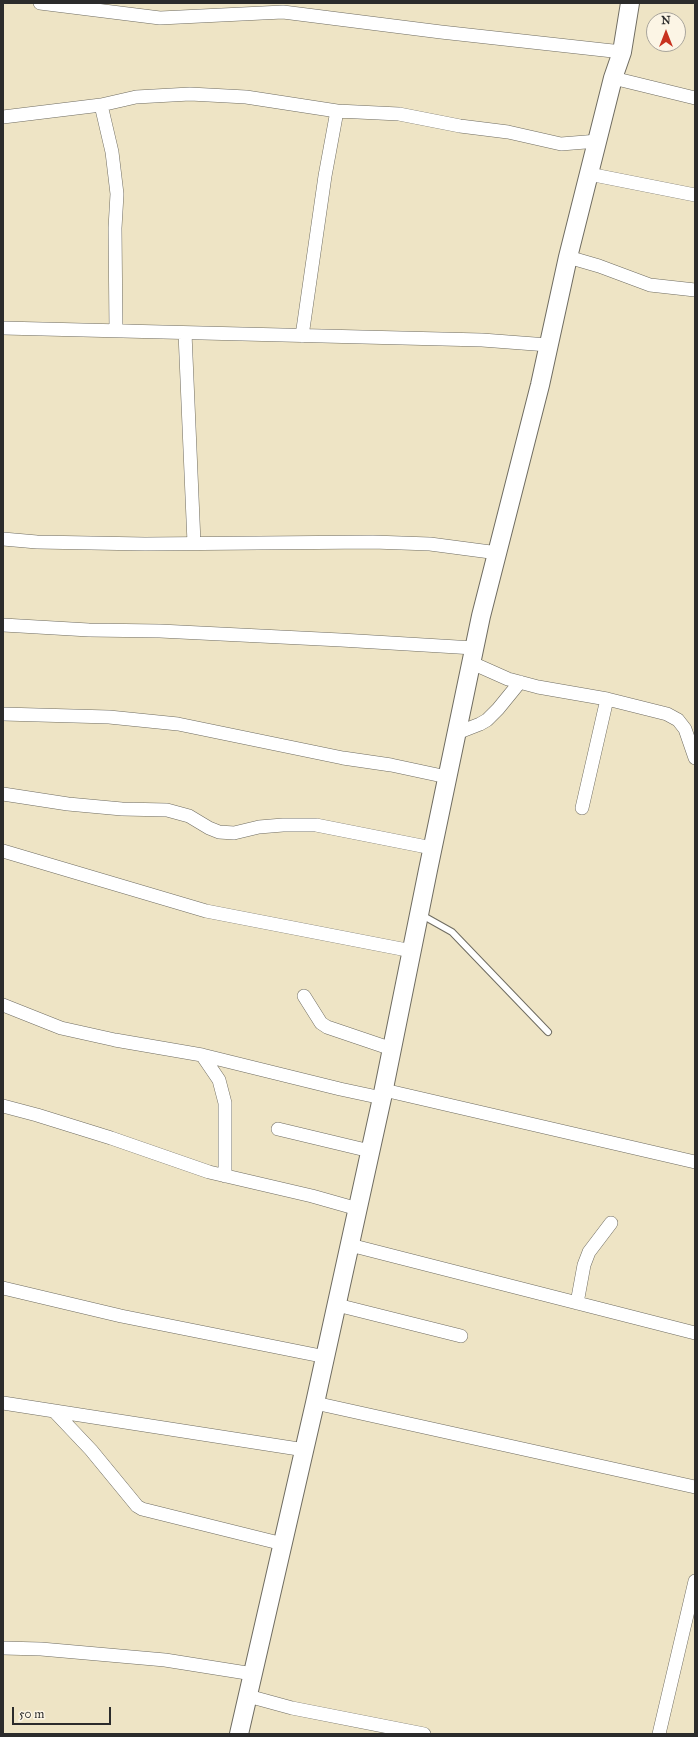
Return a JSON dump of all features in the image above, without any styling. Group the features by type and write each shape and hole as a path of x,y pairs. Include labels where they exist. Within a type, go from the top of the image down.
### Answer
{"street":[{"path":"40,3 160,18 283,12 441,32 622,52"},
{"path":"240,1734 326,1357 383,1094 432,848 481,616 540,385 568,257 613,78 622,52 630,3"},
{"path":"613,78 695,98"},
{"path":"3,116 101,105 136,97 190,94 246,97 338,111 399,114 460,126 508,132 560,144 598,141"},
{"path":"101,105 112,152 117,194 115,228 116,331"},
{"path":"302,336 325,176 338,111"},
{"path":"589,174 695,195"},
{"path":"568,257 599,266 650,285 695,290"},
{"path":"3,328 185,334 482,340 548,345"},
{"path":"185,334 194,543"},
{"path":"3,539 62,542 227,544 380,542 430,544 498,553"},
{"path":"3,625 89,630 219,634 473,656 508,680 538,687 607,699 667,714 678,720 695,723"},
{"path":"457,733 487,720 520,682"},
{"path":"582,808 607,699"},
{"path":"3,714 109,717 178,724 343,758 391,765 448,777"},
{"path":"678,720 685,729 695,758"},
{"path":"3,794 68,804 122,809 167,810 189,816 219,832 234,833 259,827 283,825 316,825 432,848"},
{"path":"3,851 206,911 412,951"},
{"path":"304,996 321,1023 327,1027 392,1049"},
{"path":"3,1005 61,1028 115,1040 202,1054 340,1090 383,1094 695,1162"},
{"path":"202,1054 219,1080 225,1103 225,1176"},
{"path":"3,1106 68,1124 137,1146 209,1172 312,1196 358,1209"},
{"path":"278,1129 370,1151"},
{"path":"577,1303 584,1265 589,1252 611,1223"},
{"path":"350,1245 695,1333"},
{"path":"3,1288 121,1316 326,1357"},
{"path":"337,1305 461,1336"},
{"path":"315,1403 695,1486"},
{"path":"3,1404 305,1450"},
{"path":"55,1412 91,1450 136,1506 142,1509 283,1544"},
{"path":"659,1734 695,1581"},
{"path":"3,1648 40,1649 165,1660 253,1674"},
{"path":"248,1696 292,1708 424,1734"}],"lane":[{"path":"419,914 452,932 548,1032"}]}
